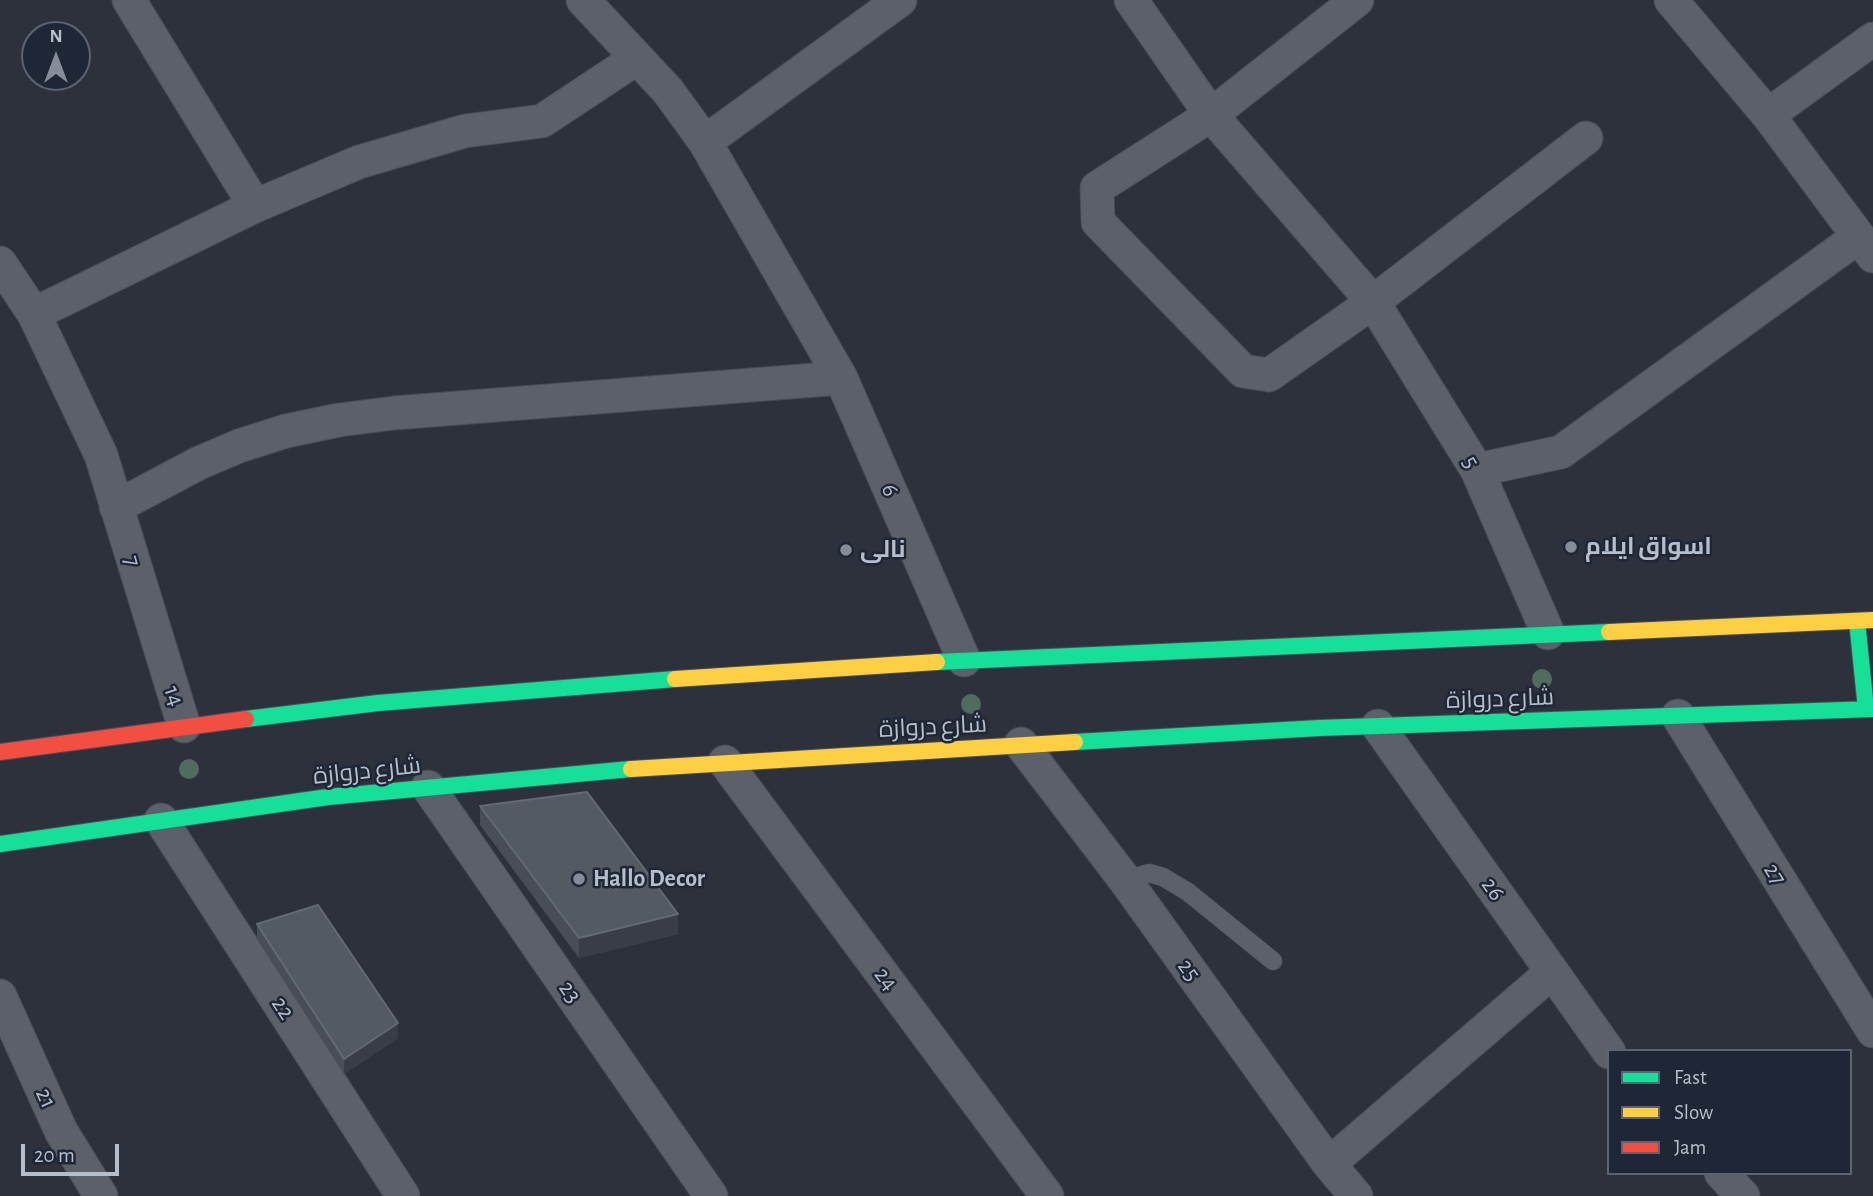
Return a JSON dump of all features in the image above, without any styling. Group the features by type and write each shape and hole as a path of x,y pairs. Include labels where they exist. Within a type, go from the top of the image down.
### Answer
{"main road":[{"path":"2,748 499,691 964,660 1865,620 1869,709"},
{"name":"شارع دروازة","path":"0,844 328,797 725,762 1378,726 1869,709"}],"street":[{"path":"130,0 255,205"},
{"name":"6","path":"583,0 668,91 705,142 841,378 964,660"},
{"path":"705,142 900,0"},
{"name":"5","path":"1131,0 1211,114 1373,302 1476,470 1548,633"},
{"path":"1357,0 1211,114 1097,188 1098,222 1242,371 1269,376 1373,302 1586,138"},
{"path":"1476,470 1561,452 1866,247 1768,114 1671,0"},
{"path":"1768,114 1873,39"},
{"path":"34,314 255,205 359,162 464,131 542,121 637,58"},
{"name":"7","path":"0,263 34,314 101,455 164,666"},
{"path":"117,507 199,463 239,446 286,430 339,420 394,412 841,378"},
{"name":"14","path":"164,666 184,726"},
{"name":"27","path":"1678,716 1873,1031"},
{"name":"26","path":"1378,726 1607,1049"},
{"name":"25","path":"1021,744 1125,880 1329,1164 1356,1196"},
{"name":"24","path":"725,762 1046,1196"},
{"name":"23","path":"428,787 711,1196"},
{"name":"22","path":"162,820 403,1196"},
{"path":"1329,1164 1552,972"},
{"name":"21","path":"0,996 61,1131 101,1196"},
{"path":"1723,1175 1743,1196"}],"lane":[{"path":"1125,880 1149,873 1163,877 1188,892 1273,961"}],"building":[{"name":"Hallo Decor","path":"587,792 678,914 579,938 480,806"},
{"path":"318,905 398,1023 344,1059 257,924"}],"traffic: fast":[{"path":"1857,621 1866,709"},
{"path":"937,662 1609,632"},
{"path":"246,719 378,703 675,679"},
{"path":"1075,742 1319,728 1873,709"},
{"path":"0,844 328,797 631,769"}],"traffic: slow":[{"path":"1609,632 1873,620"},
{"path":"675,679 937,662"},
{"path":"631,769 1075,742"}],"traffic: jam":[{"path":"0,752 246,719"}],"place":[{"name":"اسواق ایلام","path":"1571,547"},
{"name":"نالی","path":"846,550"},
{"name":"Hallo Decor","path":"579,879"}]}
